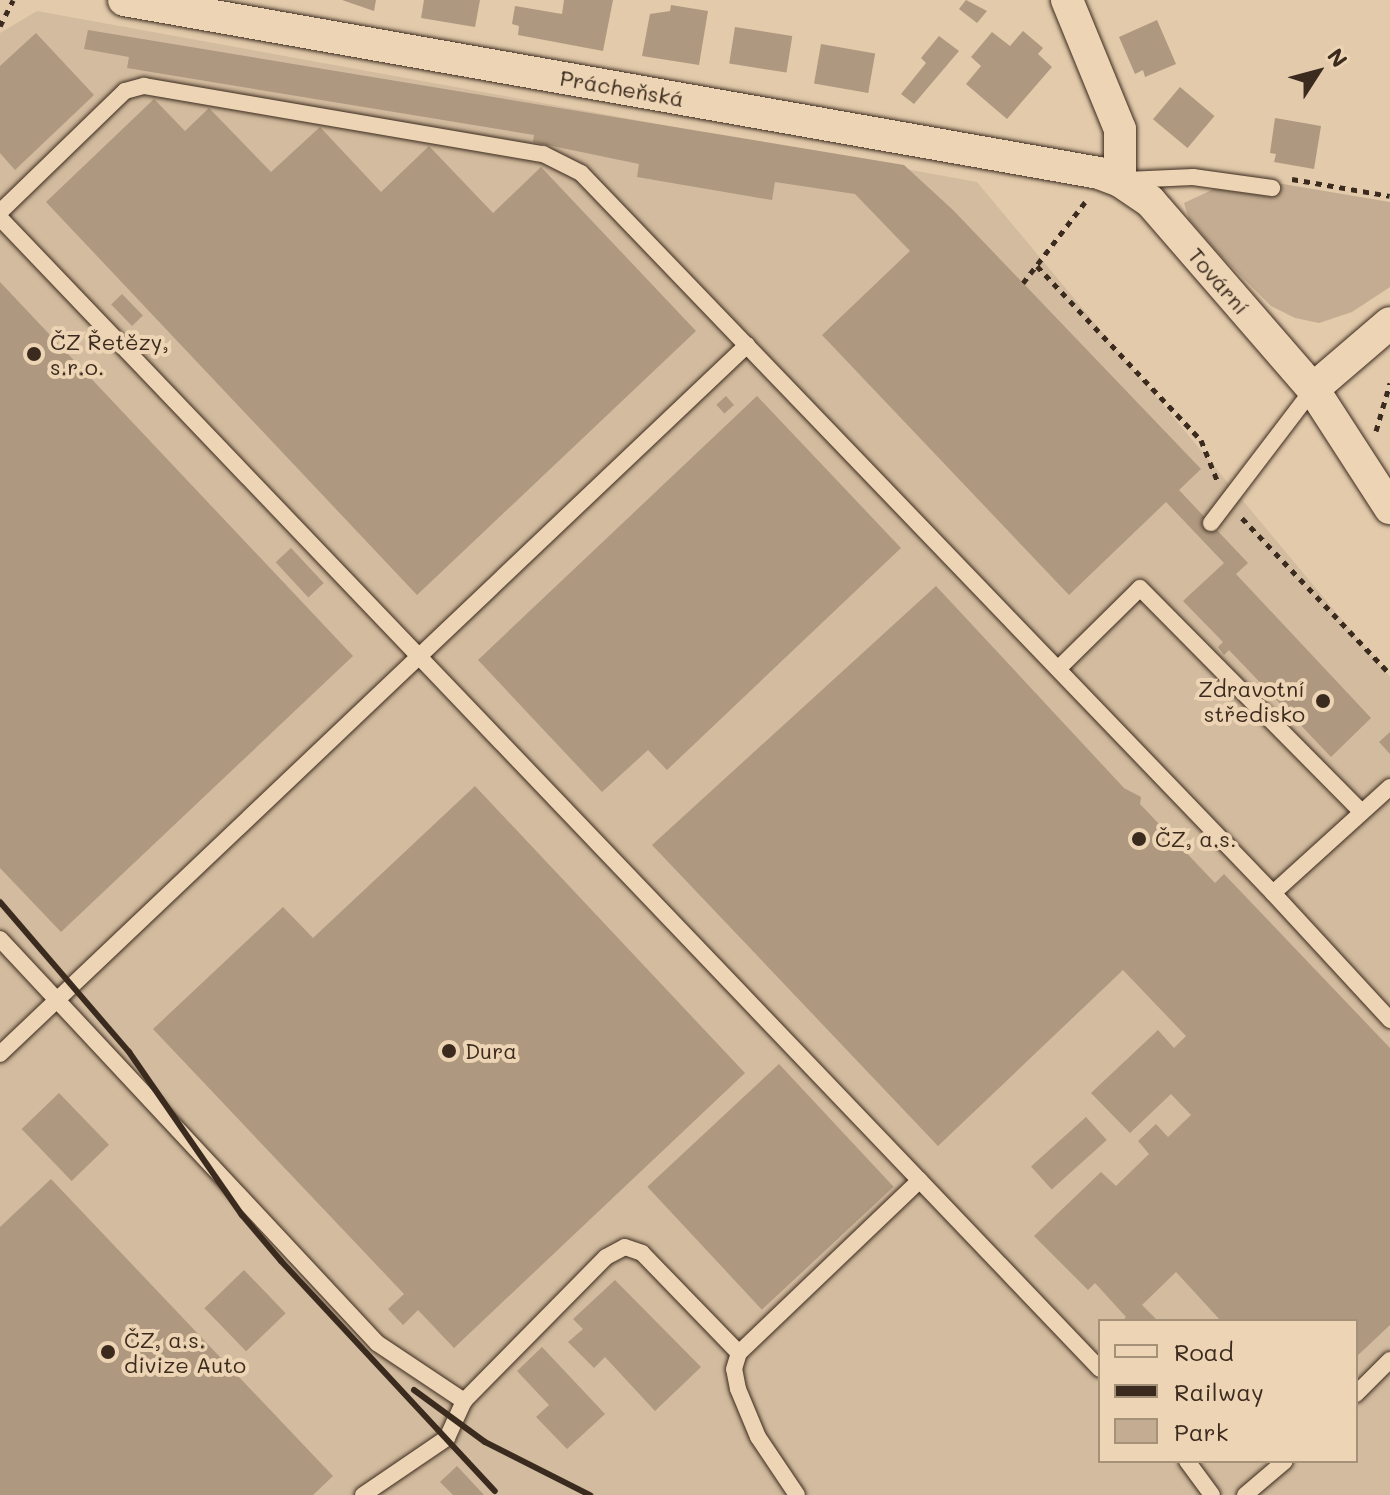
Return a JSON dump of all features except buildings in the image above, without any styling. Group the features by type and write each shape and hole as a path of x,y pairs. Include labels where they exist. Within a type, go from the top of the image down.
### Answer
{"street":[{"name":"Prácheňská","path":"124,0 1109,177"},
{"path":"1067,0 1120,129 1109,177"},
{"name":"Tovární","path":"1109,177 1150,201 1313,389 1390,508"},
{"path":"1313,389 1390,323"}],"lane":[{"path":"1098,1367 0,215 125,91 144,86 543,154 581,173 1273,893 1390,1020"},
{"path":"1109,177 1193,177 1272,188"},
{"path":"0,1054 747,345"},
{"path":"1211,523 1313,389"},
{"path":"1058,669 1140,588 1362,812"},
{"path":"1273,893 1390,787"},
{"path":"0,939 377,1343 464,1401"},
{"path":"797,1495 758,1437 738,1389 734,1369 739,1353 920,1180"},
{"path":"363,1495 447,1438 464,1401 606,1257 625,1247 642,1253 739,1353"},
{"path":"1358,1392 1390,1360"},
{"path":"1188,1463 1212,1495"},
{"path":"1245,1495 1283,1463"}],"path":[{"path":"0,26 13,0"},
{"path":"1272,188 1274,176 1390,196"},
{"path":"1023,283 1109,177"},
{"path":"1037,266 1201,440 1227,502 1390,674"},
{"path":"1372,448 1390,383"}],"shaded area":[{"name":"ČZ, a.s.","path":"37,11 977,182 1390,677 1390,1495 0,1495 0,33"}],"green space":[{"path":"1277,183 1390,202 1390,287 1352,312 1319,323 1295,318 1271,306 1220,255 1189,219 1184,203 1214,189 1273,197"}],"railway":[{"path":"0,902 129,1052 242,1215 495,1491"},
{"path":"414,1390 485,1442 590,1495"}],"place":[{"name":"ČZ Řetězy, s.r.o.","path":"34,354"},
{"name":"Zdravotní středisko","path":"1323,701"},
{"name":"ČZ, a.s.","path":"1139,839"},
{"name":"Dura","path":"449,1051"},
{"name":"ČZ, a.s. divize Auto","path":"108,1352"}]}
